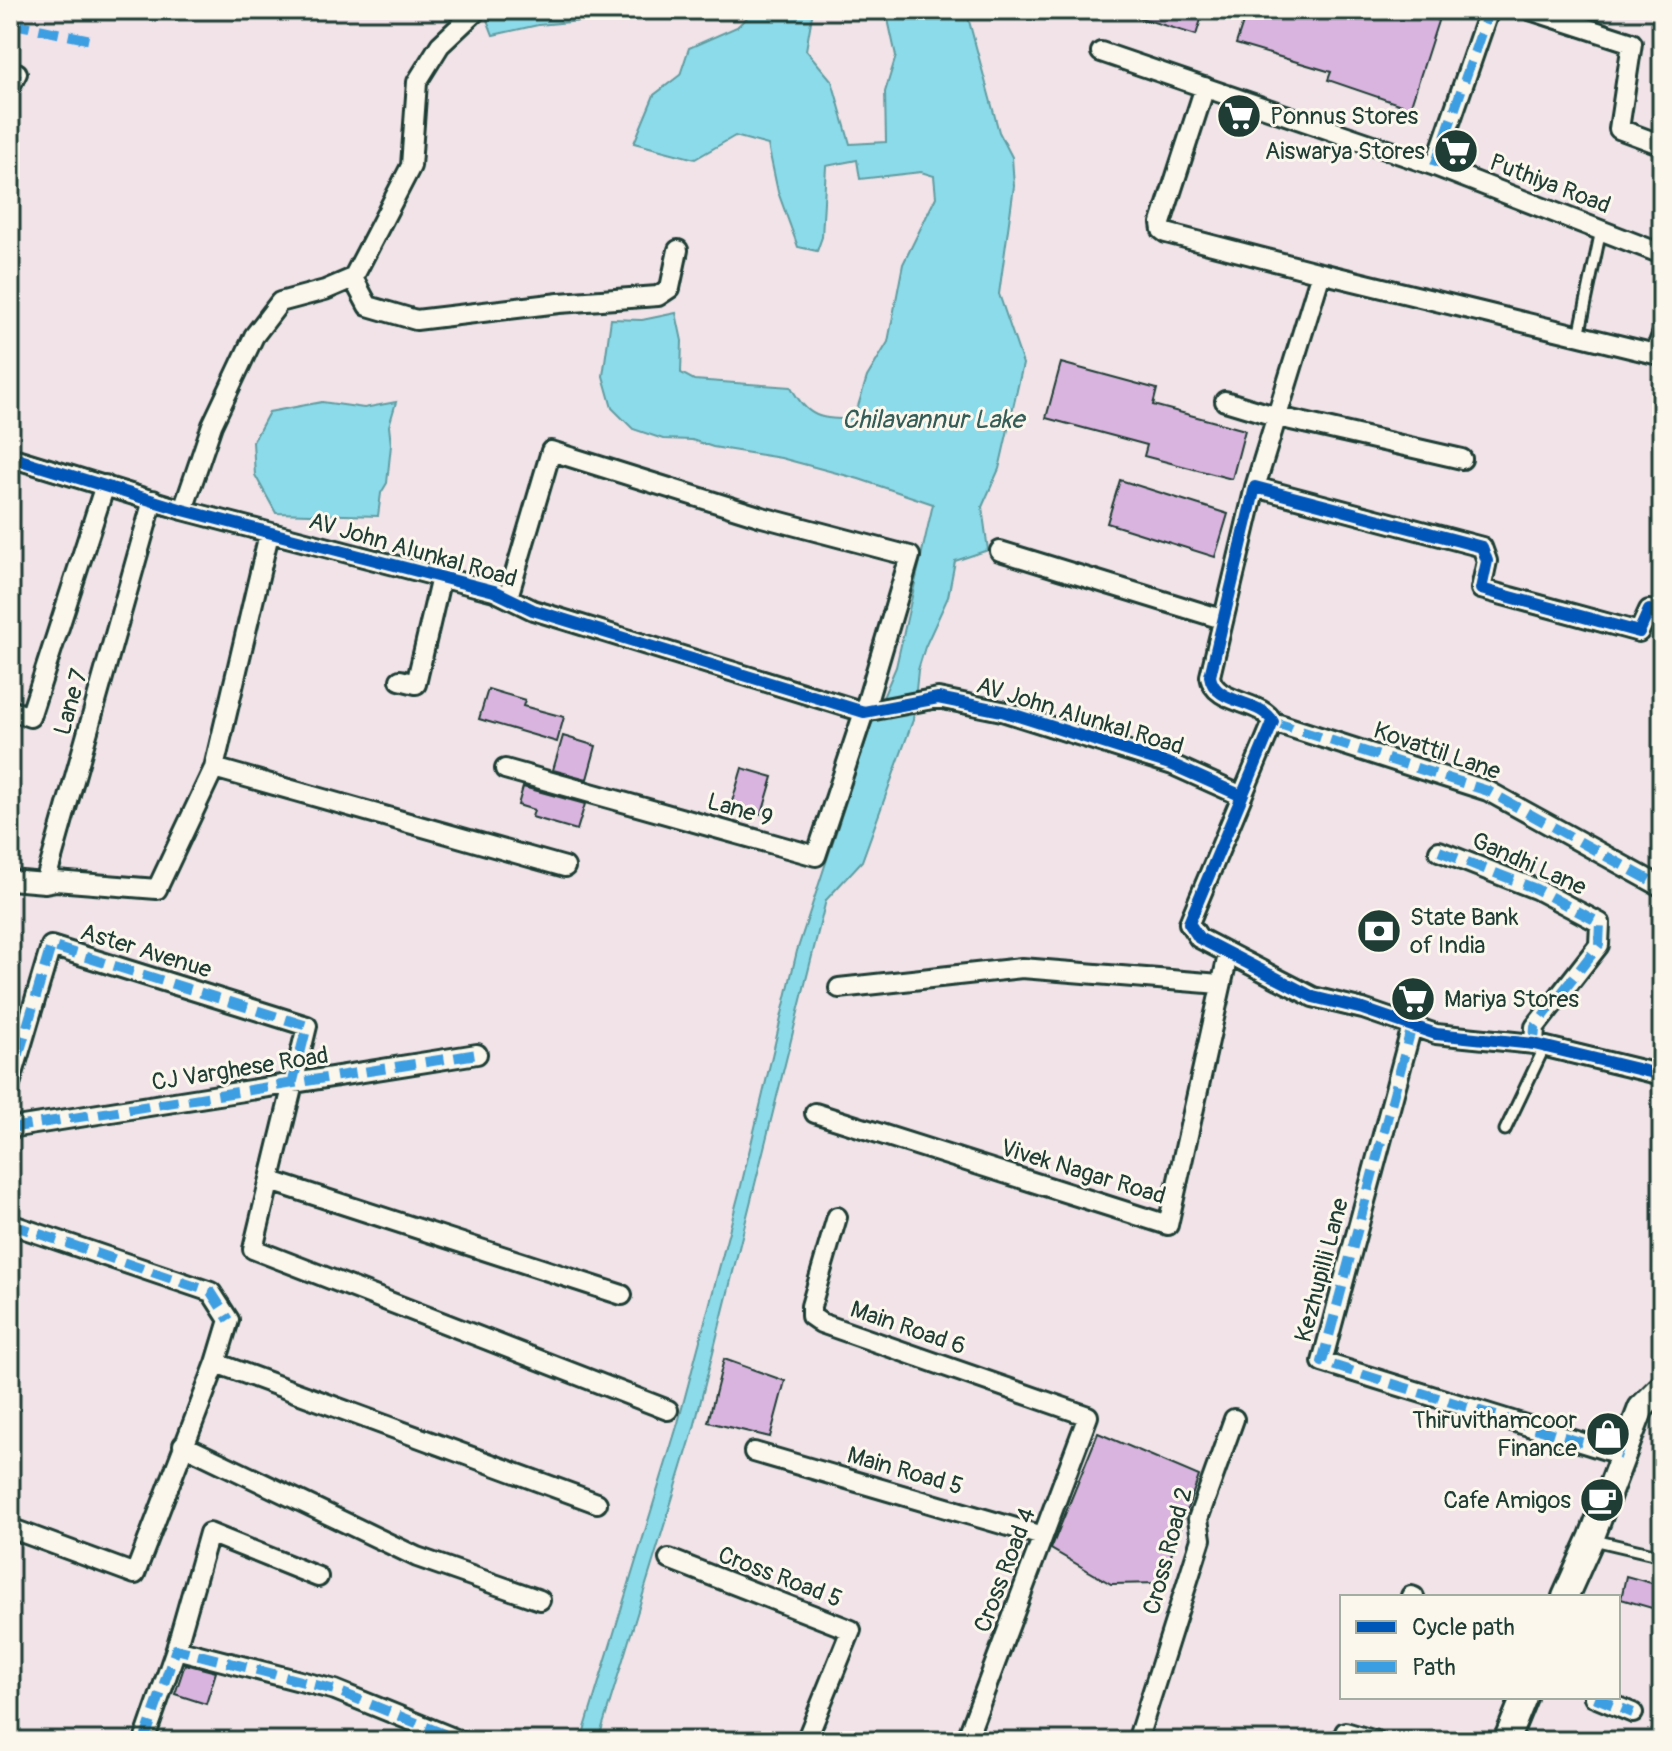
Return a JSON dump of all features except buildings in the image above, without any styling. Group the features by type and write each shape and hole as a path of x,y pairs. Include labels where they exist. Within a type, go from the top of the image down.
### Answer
{"street":[{"path":"1435,166 1489,10"},
{"path":"1530,10 1632,43 1619,129 1662,145"},
{"path":"183,510 212,425 254,336 280,302 325,290 353,278 411,166 417,82 440,45 475,12"},
{"name":"Puthiya Road","path":"1101,52 1435,166 1662,254"},
{"path":"1205,87 1161,223 1166,233 1655,354 1662,335"},
{"path":"353,278 368,306 416,320 559,303 658,296 670,288 678,250"},
{"path":"1000,551 1222,619 1255,487 1321,273"},
{"path":"1225,401 1278,417 1462,459"},
{"path":"508,597 551,451 762,517 910,556 864,712"},
{"name":"AV John Alunkal Road","path":"10,457 269,534 494,591 533,610 864,712 938,698 1002,711 1173,765 1242,796"},
{"path":"10,710 30,717 105,485"},
{"path":"1255,487 1482,547 1487,561 1481,589 1639,632 1649,610"},
{"name":"Lane 7","path":"45,883 153,500"},
{"path":"205,801 269,534"},
{"path":"400,680 416,684 441,577"},
{"name":"Kovattil Lane","path":"1222,619 1210,676 1211,682 1223,693 1269,714 1273,722 1488,791 1662,887"},
{"name":"Lane 9","path":"505,769 816,856 864,712"},
{"path":"1273,722 1189,923 1199,938 1313,997 1363,1009 1436,1034 1539,1045 1662,1075"},
{"path":"10,880 157,889 214,768"},
{"path":"214,768 565,867"},
{"name":"Gandhi Lane","path":"1439,851 1536,889 1600,923 1599,945 1535,1027 1539,1045"},
{"name":"Aster Avenue","path":"10,1084 51,946 307,1026 292,1085"},
{"name":"Vivek Nagar Road","path":"815,1113 1168,1225 1228,955"},
{"path":"839,988 1022,968 1220,984"},
{"name":"Kezhupilli Lane","path":"1412,1026 1322,1362 1622,1455"},
{"name":"CJ Varghese Road","path":"10,1128 477,1054"},
{"path":"292,1085 253,1249 668,1410"},
{"path":"271,1181 622,1295"},
{"name":"Main Road 6","path":"837,1217 811,1306 811,1316 821,1323 1088,1416"},
{"path":"10,1224 211,1292 229,1320 216,1363 135,1574 10,1528"},
{"path":"216,1363 597,1503"},
{"path":"1566,1595 1591,1539 1641,1408 1662,1387"},
{"name":"Cross Road 4","path":"966,1741 1088,1416"},
{"name":"Cross Road 2","path":"1137,1741 1201,1539 1198,1519 1234,1419"},
{"path":"183,1445 417,1557 540,1600"},
{"name":"Main Road 5","path":"754,1452 1043,1536"},
{"path":"144,1741 176,1649 209,1533 318,1577"},
{"name":"Cross Road 5","path":"669,1559 851,1630 806,1741"},
{"path":"176,1649 335,1690 461,1741"},
{"path":"1506,1741 1523,1699"},
{"path":"1599,1699 1633,1713"},
{"path":"1345,1732 1376,1741"}],"lane":[{"path":"1579,337 1601,230"},
{"path":"1505,1130 1539,1045"},
{"path":"1591,1539 1662,1556"}],"water":[{"path":"490,10 701,10 538,25 493,35 486,17"},
{"name":"Chilavannur Lake","path":"755,10 813,10 806,50 832,81 850,144 886,142 885,92 896,56 886,10 966,10 999,132 1012,157 1014,186 999,294 1023,364 999,469 982,507 988,550 955,561 948,597 918,670 913,720 862,861 826,900 694,1428 598,1741 581,1741 678,1423 741,1186 797,951 870,728 896,667 933,504 859,479 781,458 713,447 692,440 663,439 633,429 612,408 603,376 611,319 642,320 676,313 682,341 681,373 694,380 791,387 803,406 816,415 833,418 854,419 867,377 888,342 903,264 936,197 934,176 921,172 860,179 857,160 826,166 822,237 817,251 798,247 778,192 768,145 735,136 695,159 634,143 654,95 680,75 689,48 737,27"},
{"path":"322,402 364,408 396,402 389,426 391,445 387,483 381,493 378,516 276,513 255,475 253,442 269,412"}],"marked path":[{"path":"1435,166 1489,10"},
{"path":"10,23 91,40"},
{"path":"10,87 17,73"},
{"path":"1273,722 1488,791 1662,887"},
{"path":"1439,851 1536,889 1600,923 1599,945 1535,1027 1534,1044"},
{"path":"10,1084 51,946 307,1026 292,1085"},
{"path":"1412,1026 1322,1362 1622,1455"},
{"path":"10,1128 477,1054"},
{"path":"10,1224 211,1292 229,1320"},
{"path":"144,1741 176,1649 335,1690 461,1741"},
{"path":"1599,1699 1633,1713"}],"cycle path":[{"path":"10,457 183,510 494,591 533,610 864,712 938,698 1002,711 1173,765 1242,796"},
{"path":"1649,610 1639,632 1481,589 1487,561 1482,547 1255,487 1210,676 1220,692 1259,709 1273,722 1189,923 1199,938 1313,997 1363,1009 1436,1034 1534,1044 1662,1075"}],"place":[{"name":"Ponnus Stores","path":"1239,116"},
{"name":"Aiswarya Stores","path":"1456,151"},
{"name":"State Bank of India","path":"1379,931"},
{"name":"Mariya Stores","path":"1413,999"},
{"name":"Thiruvithamcoor Finance","path":"1608,1434"},
{"name":"Cafe Amigos","path":"1602,1500"}]}
